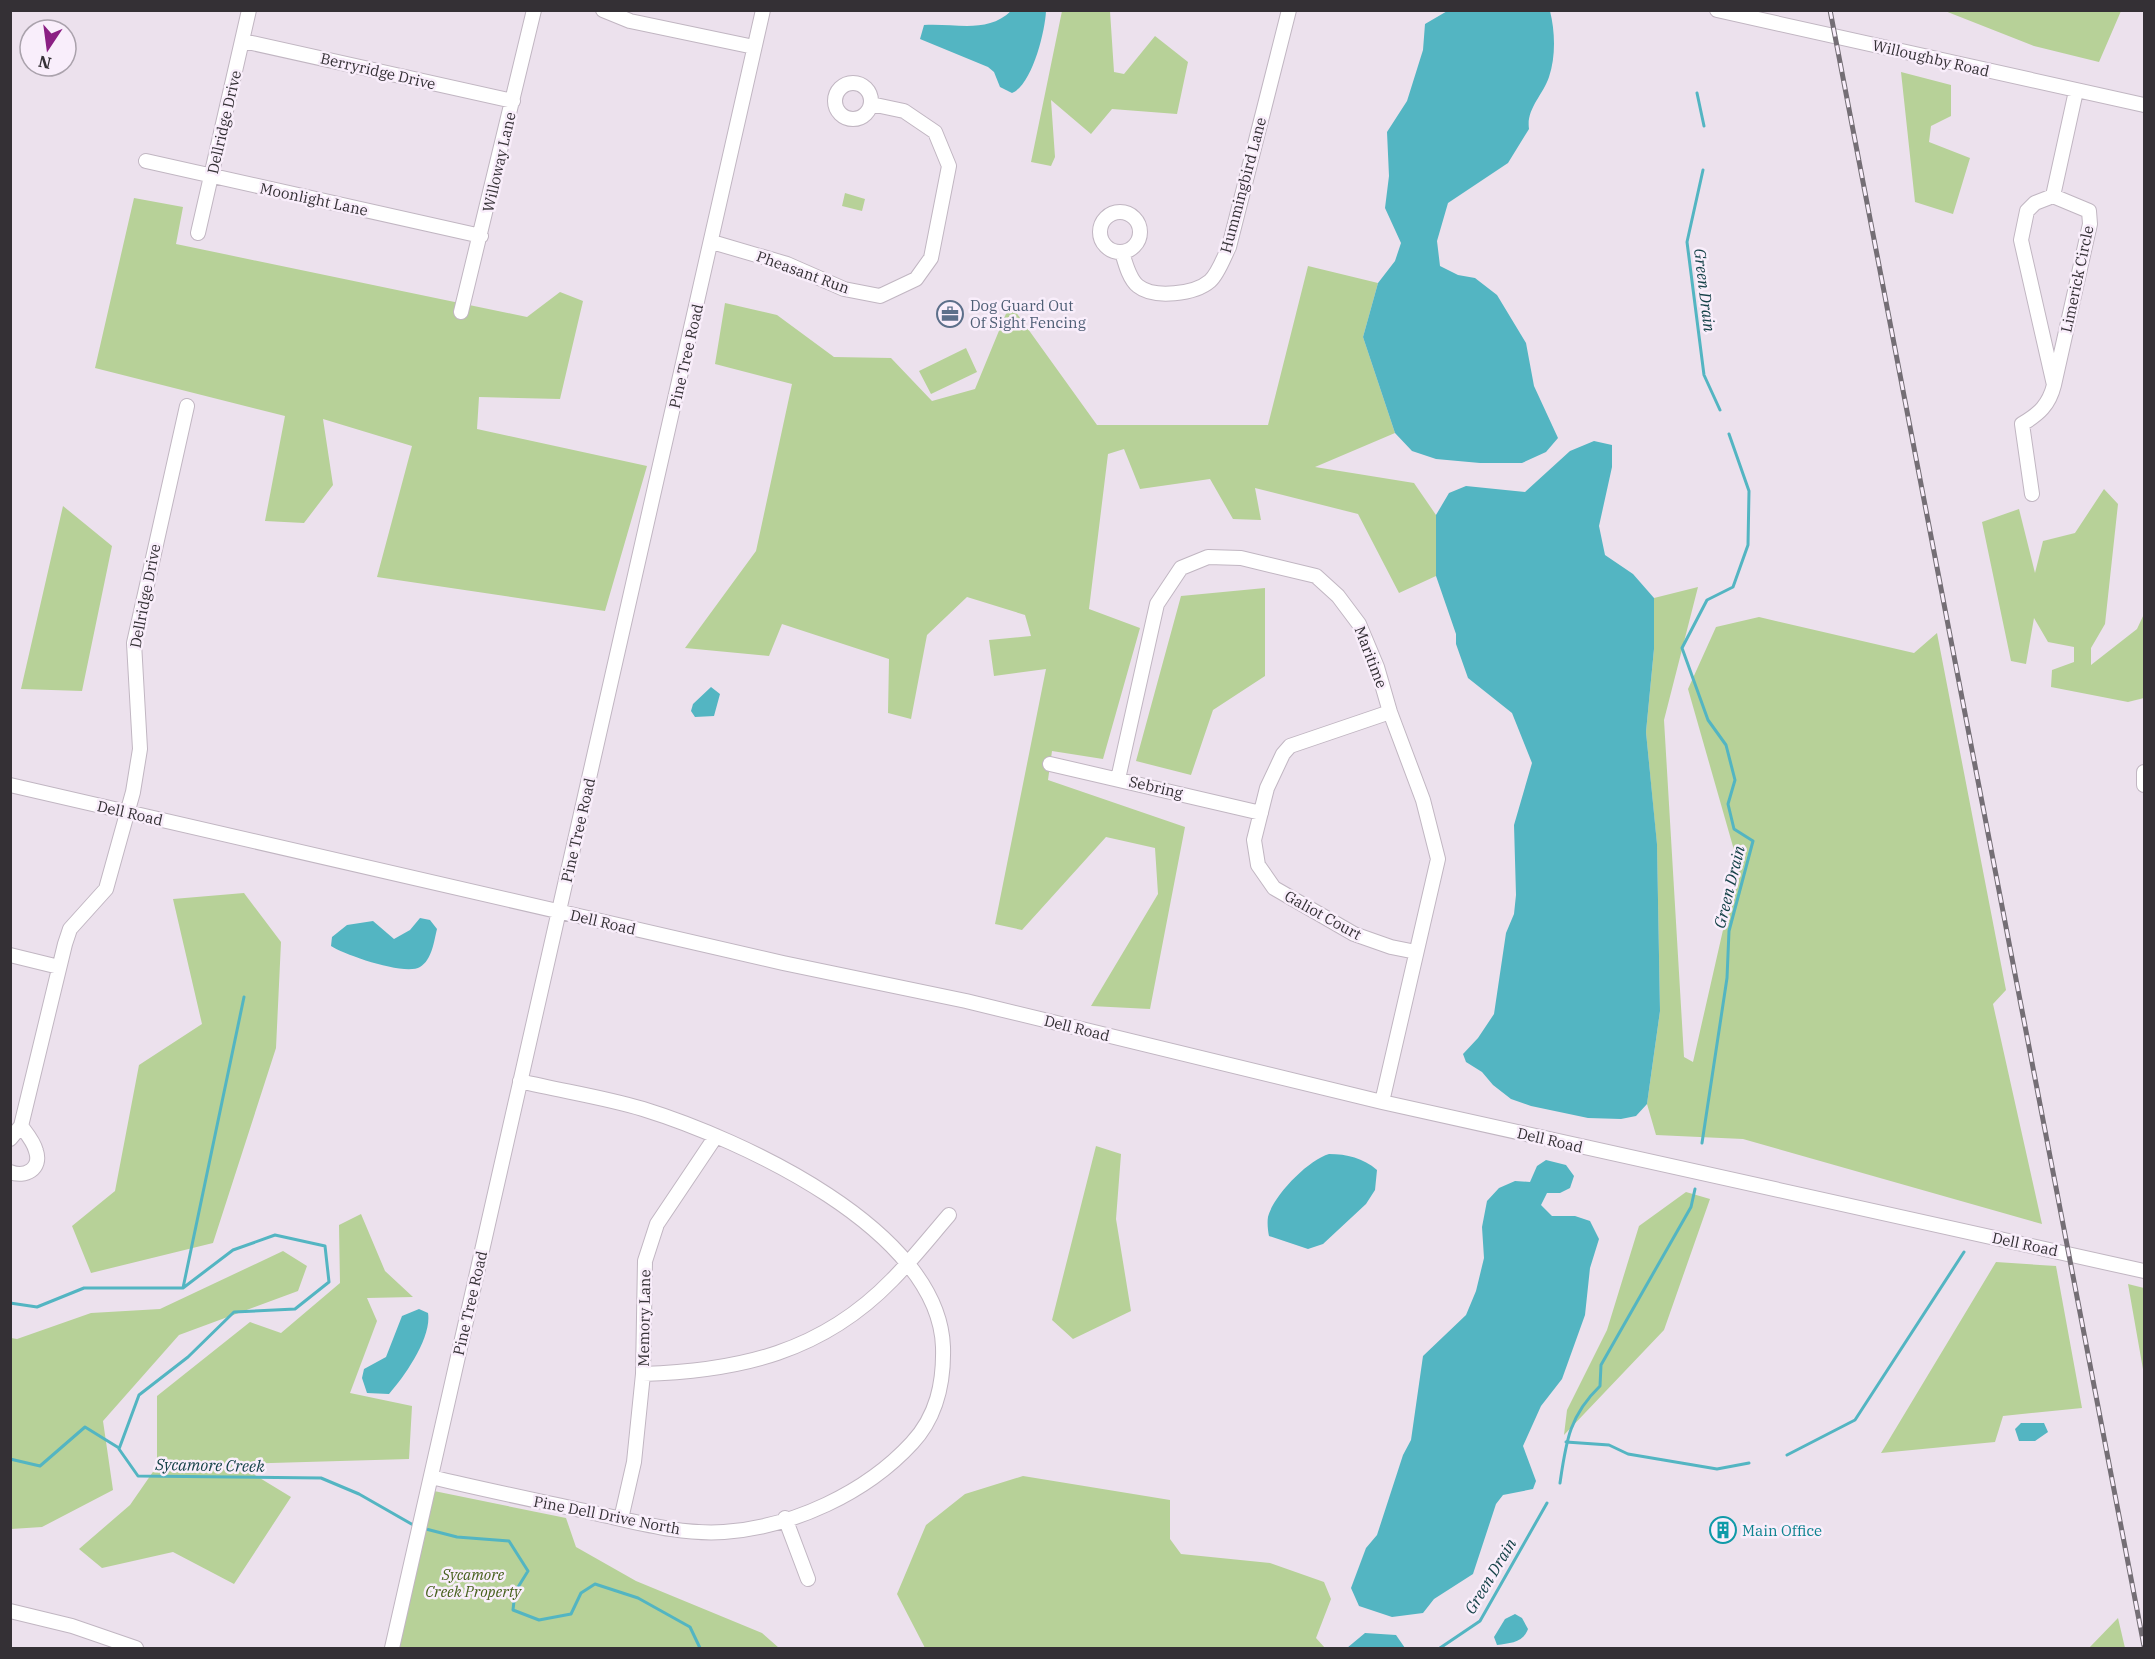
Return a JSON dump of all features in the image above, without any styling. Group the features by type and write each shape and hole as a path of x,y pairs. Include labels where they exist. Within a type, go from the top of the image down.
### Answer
{"street":[{"name":"Dellridge Drive","path":"198,233 249,10"},
{"name":"Willoway Lane","path":"461,312 534,10"},
{"path":"603,10 630,21 754,47"},
{"name":"Pine Tree Road","path":"392,1648 763,10"},
{"name":"Hummingbird Lane","path":"1122,252 1125,265 1138,286 1160,295 1185,292 1210,281 1229,248 1288,10"},
{"name":"Willoughby Road","path":"1717,10 2145,105"},
{"name":"Berryridge Drive","path":"243,41 513,101"},
{"path":"2053,196 2076,91"},
{"name":"Pheasant Run","path":"712,242 787,264 844,289 879,296 916,279 931,258 949,166 934,132 904,111 871,104"},
{"name":"Moonlight Lane","path":"146,161 481,236"},
{"name":"Limerick Circle","path":"2032,494 2022,424 2041,413 2054,385 2090,217 2089,211 2084,207 2053,196 2035,202 2027,211 2021,240 2054,385"},
{"name":"Dellridge Drive","path":"10,1138 21,1126 70,929 106,889 127,813 140,748 134,643 187,406"},
{"name":"Maritime","path":"1118,779 1157,604 1181,568 1208,557 1241,558 1316,576 1338,596 1359,624 1377,667 1390,712 1424,800 1438,859 1382,1102"},
{"name":"Galiot Court","path":"1390,712 1290,746 1273,772 1254,840 1258,865 1274,888 1354,934 1391,947 1416,952"},
{"name":"Sebring","path":"1050,764 1261,813"},
{"path":"2145,772 2145,784"},
{"name":"Dell Road","path":"10,785 783,963 966,1001 1382,1102 2145,1270"},
{"path":"10,955 59,967"},
{"path":"520,1081 642,1109 716,1136 789,1171 830,1198 880,1234 908,1263"},
{"path":"10,1172 22,1175 30,1173 36,1165 38,1153 21,1126"},
{"name":"Memory Lane","path":"621,1519 634,1462 643,1374 643,1283 650,1243 657,1224 716,1136"},
{"path":"643,1374 746,1364 775,1356 826,1330 891,1282 949,1215"},
{"name":"Pine Dell Drive North","path":"431,1477 663,1528 725,1532 785,1518 848,1494 897,1460 922,1432 942,1386 943,1338 939,1318 908,1263"},
{"path":"785,1518 808,1579"},
{"path":"10,1611 72,1626 136,1648"}],"green space":[{"path":"1062,11 1110,11 1114,72 1124,74 1155,36 1188,62 1177,114 1112,109 1091,134 1051,100 1055,157 1051,166 1031,162"},
{"path":"1945,11 2121,11 2099,62 2034,46"},
{"path":"1901,72 1951,85 1951,116 1931,126 1929,142 1970,158 1953,214 1915,202"},
{"path":"845,193 865,199 862,211 842,206"},
{"path":"134,198 183,207 176,244 527,317 560,292 583,301 560,399 479,397 477,429 647,466 605,611 377,577 412,446 323,419 333,485 304,523 265,521 285,416 95,368"},
{"path":"1308,266 1378,283 1363,337 1395,433 1315,467 1414,483 1436,515 1436,576 1399,593 1358,514 1255,488 1261,520 1233,519 1210,479 1140,489 1124,449 1108,454 1089,609 1140,628 1103,759 1052,751 1048,780 1185,827 1150,1009 1091,1006 1158,894 1155,848 1106,837 1022,930 995,924 1046,669 994,676 989,640 1031,636 1025,615 967,597 927,635 911,719 888,713 889,659 782,624 769,656 685,648 756,551 792,384 715,364 725,303 777,315 834,357 891,358 932,401 975,389 1010,304 1097,425 1268,425"},
{"path":"966,348 977,372 931,394 919,371"},
{"path":"2104,489 2118,504 2105,624 2091,648 2091,665 2137,629 2144,614 2144,698 2128,702 2051,687 2052,670 2074,662 2074,647 2048,642 2034,618 2026,664 2011,661 1982,522 2019,509 2035,573 2043,541 2075,533"},
{"path":"63,506 112,546 82,691 21,689"},
{"path":"1698,587 1664,720 1684,1057 1693,1062 1738,864 1688,689 1716,627 1759,617 1914,653 1937,633 2006,990 1993,1004 2042,1224 1743,1139 1656,1135 1647,1104 1660,1011 1657,845 1646,732 1654,649 1654,598"},
{"path":"1265,588 1265,676 1213,710 1191,775 1136,761 1181,596"},
{"path":"244,893 281,942 276,1048 213,1243 91,1273 72,1226 115,1191 139,1065 202,1024 173,899"},
{"path":"1096,1146 1121,1154 1116,1219 1131,1311 1073,1339 1052,1320"},
{"path":"1686,1192 1710,1199 1664,1330 1564,1435 1567,1410 1607,1330 1639,1226"},
{"path":"361,1214 385,1271 413,1297 367,1298 377,1321 350,1393 412,1406 409,1459 237,1464 291,1497 234,1584 173,1552 102,1568 79,1549 130,1505 157,1466 157,1396 250,1322 281,1333 340,1283 339,1225"},
{"path":"283,1251 307,1266 298,1291 179,1335 103,1421 113,1490 42,1527 11,1529 11,1338 17,1339 91,1313 160,1309"},
{"path":"1996,1262 2056,1266 2082,1408 2003,1416 1995,1442 1881,1453"},
{"path":"2128,1284 2144,1288 2144,1375"},
{"path":"1023,1476 1170,1500 1170,1539 1181,1554 1270,1563 1324,1582 1331,1599 1316,1638 1325,1648 925,1648 897,1594 926,1525 965,1494"},
{"name":"Sycamore Creek Property","path":"434,1491 566,1518 576,1547 636,1581 762,1633 779,1648 397,1648"},
{"path":"2118,1618 2125,1648 2089,1648"}],"water":[{"path":"1449,10 1550,11 1552,19 1553,61 1546,84 1530,115 1529,129 1508,163 1448,203 1437,241 1440,266 1458,275 1475,278 1497,295 1526,343 1534,386 1558,438 1546,452 1522,463 1480,463 1436,459 1412,451 1395,433 1363,337 1378,283 1395,261 1401,243 1385,208 1389,176 1387,132 1407,101 1423,50 1425,24"},
{"path":"1011,11 1046,11 1036,57 1026,80 1012,93 1000,87 994,72 988,67 920,39 924,25 981,25 992,23"},
{"path":"1594,441 1612,445 1612,467 1599,526 1605,555 1633,574 1654,598 1654,649 1646,732 1657,844 1660,1011 1647,1104 1636,1116 1621,1119 1588,1118 1531,1106 1511,1099 1493,1085 1482,1072 1466,1062 1463,1054 1478,1038 1494,1014 1506,933 1514,914 1516,895 1514,825 1532,763 1512,713 1468,678 1436,576 1436,515 1449,493 1466,486 1525,492 1570,451"},
{"path":"711,687 720,694 714,716 695,717 691,711 693,704"},
{"path":"420,918 430,920 437,929 430,955 420,967 402,969 389,967 361,959 331,946 332,937 347,925 373,921 394,939 410,930"},
{"path":"1329,1154 1366,1162 1377,1170 1375,1190 1366,1204 1323,1244 1308,1249 1269,1236 1268,1217 1284,1189 1311,1163"},
{"path":"1546,1160 1566,1165 1574,1176 1570,1188 1560,1193 1547,1193 1541,1205 1552,1216 1575,1216 1590,1221 1599,1239 1590,1268 1585,1315 1562,1379 1541,1406 1523,1446 1536,1481 1533,1489 1503,1495 1496,1504 1473,1574 1434,1599 1423,1613 1392,1617 1359,1606 1351,1588 1366,1548 1377,1535 1403,1455 1411,1440 1423,1356 1466,1315 1476,1291 1484,1258 1482,1227 1487,1201 1499,1188 1515,1181 1530,1182 1537,1166"},
{"path":"419,1309 428,1313 428,1323 416,1356 389,1394 367,1393 362,1378 364,1369 386,1357 402,1316"},
{"path":"2021,1423 2044,1423 2048,1432 2035,1441 2019,1441 2015,1429"},
{"path":"1515,1614 1522,1618 1528,1629 1526,1634 1516,1642 1497,1645 1494,1637 1505,1619"},
{"path":"1365,1633 1396,1635 1405,1648 1347,1648"}],"waterway":[{"name":"Green Drain","path":"1697,93 1704,126"},
{"name":"Green Drain","path":"1703,170 1687,242 1704,375 1720,410"},
{"name":"Green Drain","path":"1702,1143 1727,978 1729,931 1753,841 1734,829 1728,804 1735,780 1726,745 1708,720 1682,648 1707,600 1733,587 1748,545 1749,491 1729,434"},
{"path":"183,1288 244,997"},
{"name":"Green Drain","path":"1560,1483 1567,1442 1575,1419 1600,1386 1601,1365 1691,1207 1695,1189"},
{"name":"Sycamore Creek","path":"10,1303 37,1307 84,1288 183,1288 233,1250 275,1235 325,1246 329,1282 295,1309 234,1312 188,1357 139,1395 119,1449 138,1476 321,1478 359,1494 415,1526"},
{"path":"1787,1455 1855,1420 1964,1252"},
{"path":"10,1459 40,1466 85,1427 119,1448"},
{"path":"1566,1442 1609,1445 1628,1454 1717,1469 1749,1463"},
{"name":"Green Drain","path":"1440,1648 1480,1621 1547,1503"},
{"name":"Sycamore Creek","path":"422,1528 457,1537 509,1541 528,1571 515,1592 513,1610 539,1620 571,1614 581,1593 595,1584 638,1598 690,1627 700,1648"}],"railway":[{"path":"1830,10 2144,1646"}],"place":[{"name":"Dog Guard Out Of Sight Fencing","path":"950,314"},
{"name":"Main Office","path":"1723,1530"}]}
